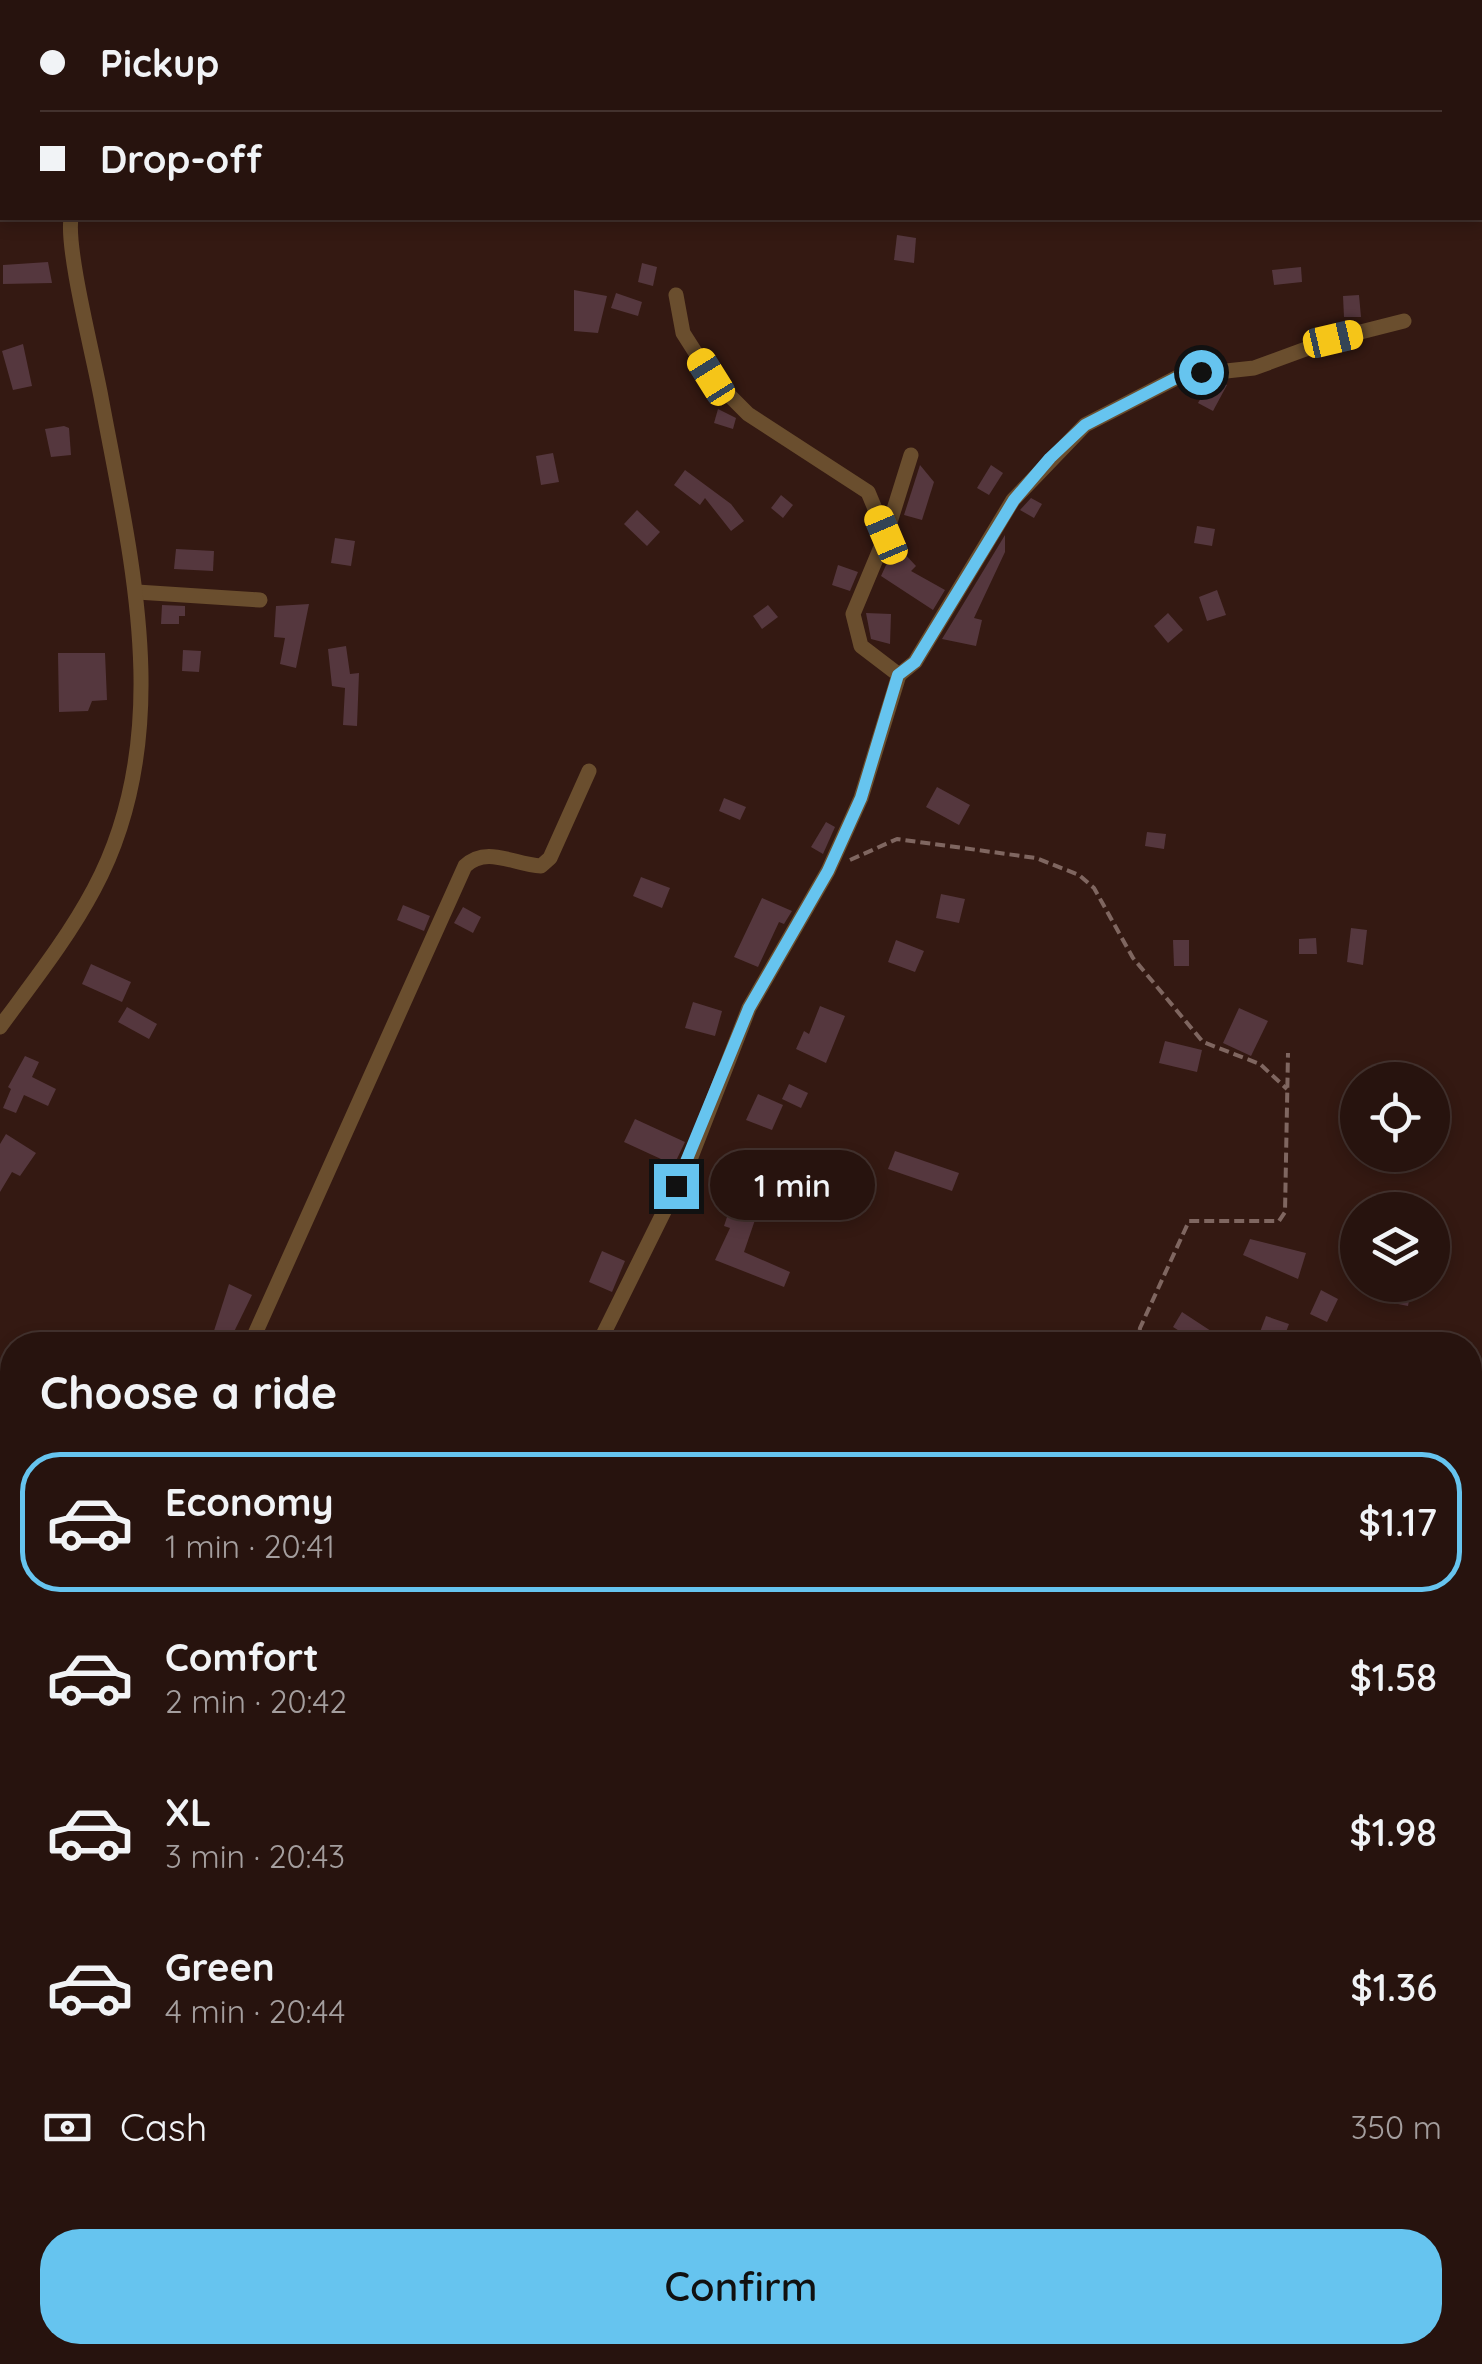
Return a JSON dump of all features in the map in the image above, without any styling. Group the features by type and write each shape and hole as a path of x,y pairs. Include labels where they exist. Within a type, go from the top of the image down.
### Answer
{"street":[{"path":"0,1027 65,938 96,886 121,825 137,756 142,705 137,592 70,220"},
{"path":"676,295 683,332 711,377 748,414 868,492 886,535"},
{"path":"604,1332 691,1157 749,1008 828,871 861,798 898,675 915,662 1014,500 1085,425 1180,376 1254,368 1333,339 1404,320"},
{"path":"898,675 861,646 853,614 886,535 911,455"},
{"path":"137,592 260,600"},
{"path":"256,1332 465,866 474,858 489,855 541,866 550,858 590,771"}],"path":[{"path":"828,871 896,839 1036,858 1079,875 1094,888 1133,958 1203,1042 1260,1064 1287,1088"},
{"path":"1140,1332 1189,1221 1279,1221 1284,1212 1288,1053"}],"building":[{"path":"897,235 916,238 914,263 894,260"},
{"path":"48,262 52,283 3,284 3,265"},
{"path":"642,263 657,267 653,286 638,282"},
{"path":"1301,267 1302,282 1274,285 1272,270"},
{"path":"574,290 607,296 598,333 574,331"},
{"path":"616,293 642,302 638,316 611,308"},
{"path":"1359,295 1361,317 1344,317 1343,296"},
{"path":"23,344 32,386 13,390 2,351"},
{"path":"1209,384 1227,385 1213,411 1198,403"},
{"path":"718,409 736,418 733,429 714,423"},
{"path":"69,428 71,455 51,457 45,429"},
{"path":"553,453 559,482 541,485 536,456"},
{"path":"920,465 934,482 922,520 904,515"},
{"path":"991,465 1003,473 989,495 977,488"},
{"path":"685,470 731,504 744,521 731,531 705,498 700,505 674,485"},
{"path":"781,495 793,505 783,518 771,508"},
{"path":"1031,498 1042,504 1034,518 1020,510"},
{"path":"637,510 660,532 647,546 624,524"},
{"path":"1197,526 1215,529 1212,546 1194,543"},
{"path":"1005,535 1005,552 974,618 982,620 976,646 942,639"},
{"path":"335,538 355,541 351,566 331,563"},
{"path":"176,549 214,551 213,571 174,569"},
{"path":"901,550 916,566 911,571 945,590 933,610 881,576 887,563"},
{"path":"838,565 858,572 850,591 832,585"},
{"path":"1217,590 1226,615 1207,621 1199,597"},
{"path":"309,604 296,668 280,664 285,638 274,637 276,606"},
{"path":"162,605 185,606 185,616 179,616 179,624 161,624"},
{"path":"768,605 778,617 762,629 753,616"},
{"path":"866,613 891,614 890,644 871,639"},
{"path":"1168,613 1183,630 1168,643 1154,626"},
{"path":"346,646 350,674 359,673 357,726 343,725 345,688 332,686 328,649"},
{"path":"183,650 201,651 199,672 182,671"},
{"path":"58,653 105,653 107,700 92,701 88,711 59,712"},
{"path":"937,787 970,805 959,825 926,807"},
{"path":"724,798 746,807 740,820 719,811"},
{"path":"826,822 835,827 823,854 811,847"},
{"path":"1147,832 1166,834 1164,849 1145,846"},
{"path":"641,877 670,888 662,908 633,896"},
{"path":"941,894 965,899 959,923 936,918"},
{"path":"762,898 792,911 784,924 779,922 758,967 734,957"},
{"path":"403,905 430,916 424,931 397,920"},
{"path":"463,907 481,917 473,933 454,923"},
{"path":"1351,928 1367,930 1363,965 1347,962"},
{"path":"1316,938 1317,954 1299,954 1299,939"},
{"path":"896,940 924,951 915,972 888,962"},
{"path":"1173,940 1189,940 1189,966 1174,966"},
{"path":"91,964 131,982 122,1002 82,984"},
{"path":"693,1002 722,1011 715,1036 685,1028"},
{"path":"820,1006 845,1016 826,1063 796,1049 804,1031 809,1034"},
{"path":"127,1007 157,1024 149,1039 118,1022"},
{"path":"1239,1008 1268,1021 1251,1056 1223,1043"},
{"path":"1165,1041 1202,1050 1197,1072 1159,1063"},
{"path":"25,1056 39,1062 32,1077 56,1089 48,1106 24,1095 16,1113 3,1108 11,1089 8,1087"},
{"path":"789,1084 808,1093 801,1108 782,1099"},
{"path":"758,1094 783,1105 772,1130 746,1120"},
{"path":"635,1119 685,1142 674,1165 624,1142"},
{"path":"6,1134 36,1153 20,1176 12,1172 0,1192 0,1144"},
{"path":"895,1151 959,1173 952,1191 888,1169"},
{"path":"764,1185 788,1195 777,1221 753,1211"},
{"path":"730,1208 756,1217 744,1252 790,1272 784,1287 715,1260 730,1228 724,1226"},
{"path":"1250,1239 1306,1253 1298,1279 1243,1255"},
{"path":"602,1251 625,1261 612,1292 589,1282"},
{"path":"229,1284 252,1295 234,1332 214,1332"},
{"path":"1321,1290 1338,1299 1327,1322 1310,1314"},
{"path":"1182,1312 1211,1331 1181,1332 1173,1327"},
{"path":"1266,1316 1289,1324 1286,1332 1260,1332"}],"route":[{"path":"676,1186 749,1008 828,871 861,798 898,675 915,662 1014,500 1050,458 1085,425 1180,376 1201,372"}]}
